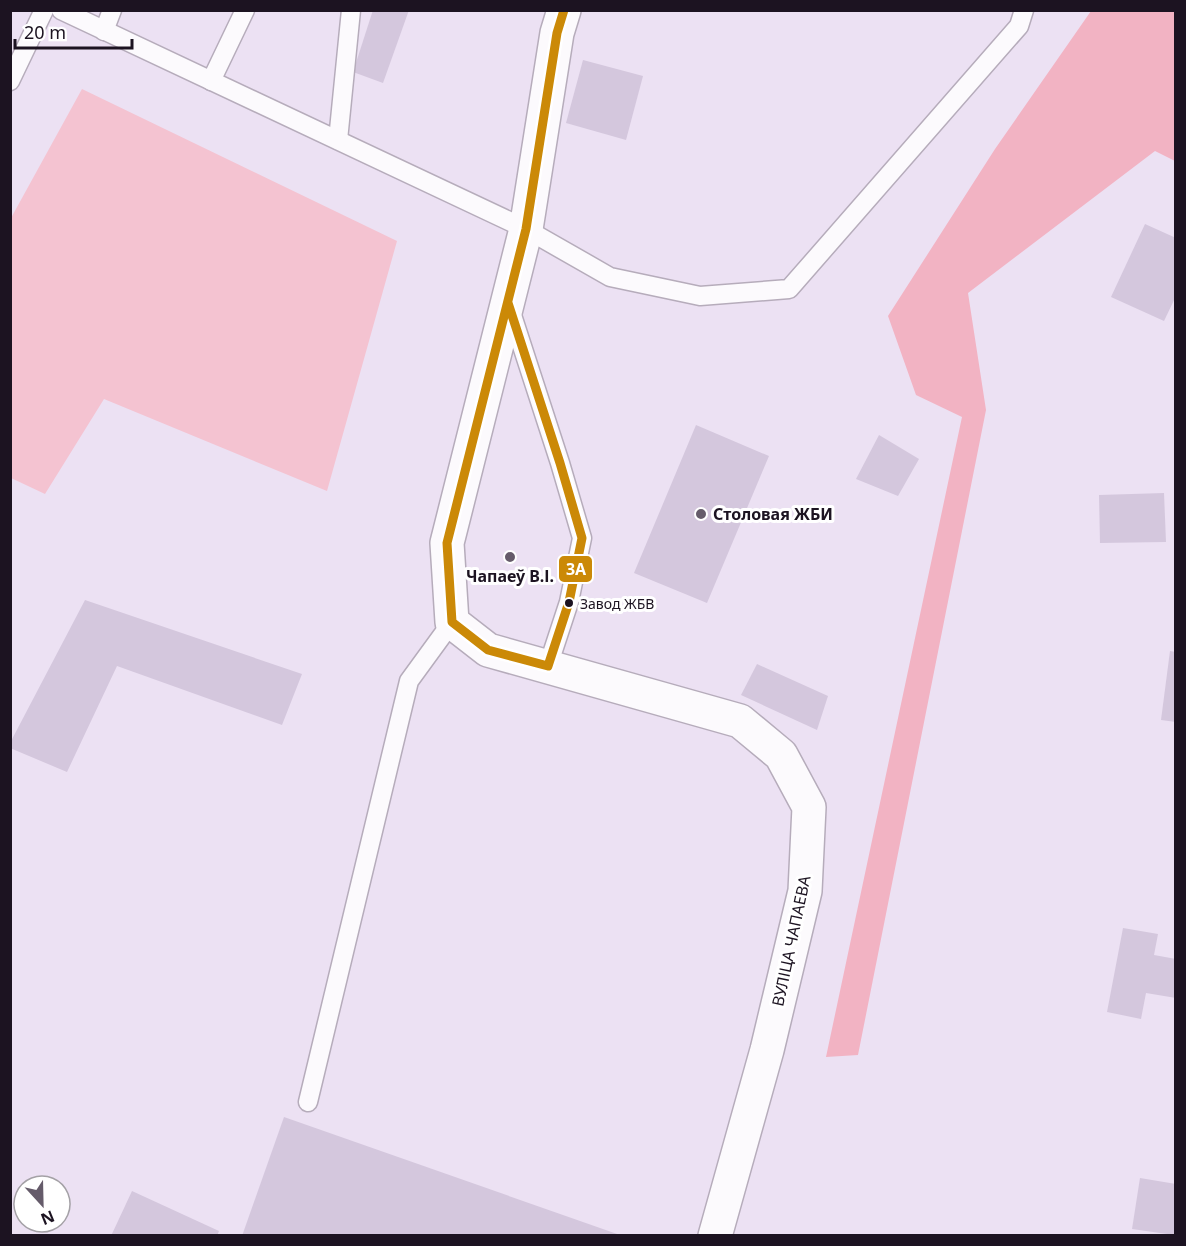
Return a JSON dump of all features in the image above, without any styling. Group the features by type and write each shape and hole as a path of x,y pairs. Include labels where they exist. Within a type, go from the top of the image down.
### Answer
{"street":[{"path":"452,622 447,543 526,229 558,33 564,10"},
{"name":"ВУЛІЦА ЧАПАЕВА","path":"452,622 488,651 740,721 781,755 808,807 805,891 768,1050 715,1236"}],"lane":[{"path":"10,81 44,10"},
{"path":"61,10 526,229 610,277 700,296 789,289 1018,26 1024,10"},
{"path":"104,31 112,10"},
{"path":"210,81 245,10"},
{"path":"338,140 351,10"},
{"path":"508,303 560,462 582,538 569,602 548,666"},
{"path":"308,1102 410,681 452,622"}],"shaded area":[{"path":"1091,11 1175,11 1175,161 1155,151 968,293 986,410 858,1055 826,1057 962,417 916,395 888,316 995,149"},
{"path":"82,89 397,241 327,491 104,399 45,494 11,478 11,218"}],"building":[{"path":"373,10 409,10 383,83 353,72"},
{"path":"583,60 643,76 626,140 566,123"},
{"path":"1145,224 1176,238 1176,296 1164,321 1111,297"},
{"name":"Столовая ЖБИ","path":"696,425 769,456 707,603 634,573"},
{"path":"879,435 919,459 898,496 856,479"},
{"path":"1164,493 1166,542 1100,543 1099,495"},
{"path":"85,600 302,674 282,725 117,666 67,772 10,748 10,743"},
{"path":"1170,651 1176,652 1176,722 1161,720"},
{"path":"757,664 828,696 817,730 741,695"},
{"path":"1123,928 1158,934 1154,955 1176,959 1176,998 1146,993 1141,1019 1107,1012"},
{"path":"284,1117 620,1235 620,1236 242,1236"},
{"path":"1140,1178 1176,1184 1174,1235 1132,1229"},
{"path":"132,1191 219,1231 217,1236 111,1236"}],"transit line":[{"name":"3А","path":"508,303 582,538 569,602 548,666 488,650 452,622 447,543 526,229 557,33 564,10"}],"place":[{"name":"Столовая ЖБИ","path":"701,514"},
{"name":"Чапаеў В.І.","path":"510,557"},
{"name":"Завод ЖБВ","path":"569,603"}]}
